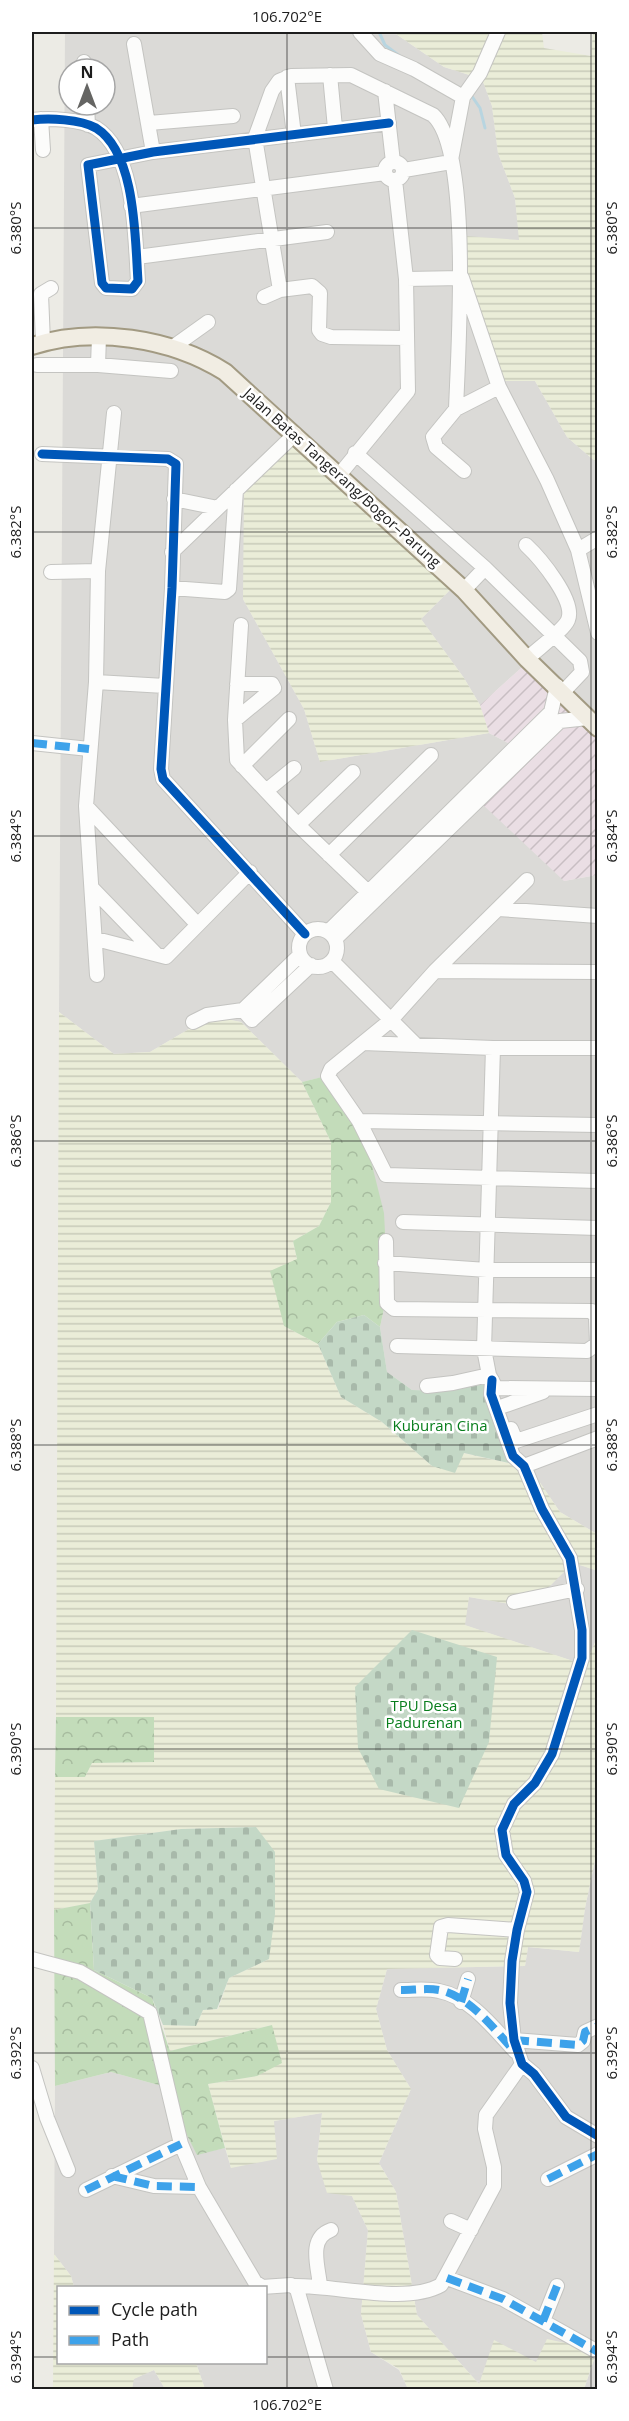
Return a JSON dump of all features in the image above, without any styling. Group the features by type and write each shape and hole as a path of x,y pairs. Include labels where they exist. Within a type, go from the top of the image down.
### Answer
{"main road":[{"name":"Jalan Batas Tangerang/Bogor–Parung","path":"37,344 99,338 173,347 196,355 225,372 464,590 527,659 593,723"}],"street":[{"path":"360,32 380,54 414,69 463,97"},
{"path":"451,162 463,97 480,73 498,32"},
{"path":"134,44 153,152"},
{"path":"330,75 335,128"},
{"path":"280,290 265,187 255,138 272,91 279,81 287,77 351,75 437,118 451,162 462,278 456,409"},
{"path":"287,77 294,135"},
{"path":"339,474 408,391 406,279 385,91"},
{"path":"149,123 232,116"},
{"path":"88,117 88,125"},
{"path":"43,150 36,120 88,125 104,135 120,157 131,206 138,281 134,288 103,286 87,167 120,157 153,152 388,123"},
{"path":"131,206 451,162"},
{"path":"136,257 327,232"},
{"path":"406,279 462,278"},
{"path":"462,278 499,387 547,480 578,550 597,633"},
{"path":"264,297 280,290 308,286 318,289 320,330 325,336 407,338"},
{"path":"37,344 41,294 51,288"},
{"path":"173,347 208,322"},
{"path":"98,365 99,338"},
{"path":"38,365 98,365 171,371"},
{"path":"464,471 436,447 433,440 456,409 499,387"},
{"path":"97,975 86,806 96,682 98,571 114,413"},
{"path":"172,552 295,434"},
{"path":"332,935 555,717 560,689 582,672 583,665 554,634 484,568 355,453"},
{"path":"42,454 168,459 175,463 172,588 161,769 163,779 305,934"},
{"path":"172,588 225,592 229,589 236,490"},
{"path":"174,500 218,507"},
{"path":"578,550 597,538"},
{"path":"526,545 541,558 566,602 568,620 527,659"},
{"path":"464,590 484,568"},
{"path":"51,572 98,571"},
{"path":"241,625 245,640 237,684 234,752 242,765 298,825 368,892"},
{"path":"96,682 165,686"},
{"path":"235,720 274,688 272,684 237,684"},
{"path":"555,717 593,723"},
{"path":"332,935 368,892 555,717"},
{"path":"242,765 290,719"},
{"path":"32,743 89,749"},
{"path":"329,855 431,755"},
{"path":"266,791 294,768"},
{"path":"298,825 353,772"},
{"path":"86,806 197,924"},
{"path":"96,939 166,957 250,872"},
{"path":"527,880 435,971 391,1020 328,1073 329,1080 358,1121 386,1175 597,1181"},
{"path":"93,889 157,956"},
{"path":"498,909 597,916"},
{"path":"316,929 332,935 337,950 332,961 322,966 311,965 300,955 299,947 305,934 316,929"},
{"path":"193,1022 207,1015 243,1010 300,955"},
{"path":"332,961 416,1045"},
{"path":"243,1010 252,1020 256,1019 311,965"},
{"path":"435,971 597,972"},
{"path":"363,1043 493,1048 597,1048"},
{"path":"493,1048 484,1349 492,1381 516,1441 597,1414"},
{"path":"358,1121 597,1125"},
{"path":"403,1222 597,1228"},
{"path":"386,1241 387,1303 390,1307 592,1311 596,1317 597,1344 592,1350 397,1346"},
{"path":"385,1263 487,1269 597,1270"},
{"path":"492,1381 491,1394 513,1456 524,1466 542,1509 570,1558 581,1612 582,1658 558,1737 544,1769 514,1804 502,1830 506,1855 524,1881 527,1892 516,1930 510,2003 518,2052"},
{"path":"427,1386 492,1381 552,1388 597,1389"},
{"path":"503,1406 552,1388"},
{"path":"524,1466 597,1438"},
{"path":"514,1602 577,1589"},
{"path":"455,1959 440,1958 437,1955 441,1927 448,1925 516,1930"},
{"path":"32,1959 80,1972 150,2013 181,2144 199,2187 255,2283 260,2286"},
{"path":"461,2001 468,1979"},
{"path":"401,1989 442,1991 478,2013 518,2052 572,2123 596,2130"},
{"path":"267,2287 320,2285 408,2295 435,2288 447,2278 494,2186 494,2167 485,2128 486,2115 525,2039 578,2045 583,2041 585,2032 597,2026"},
{"path":"32,2068 34,2088 68,2170"},
{"path":"86,2190 181,2144"},
{"path":"548,2179 597,2154"},
{"path":"112,2176 154,2186 199,2187"},
{"path":"451,2221 471,2230"},
{"path":"320,2285 317,2241 322,2233 331,2230"},
{"path":"447,2278 503,2299 597,2352"},
{"path":"294,2286 314,2341 326,2390"},
{"path":"543,2321 557,2286"}],"shaded area":[{"path":"65,32 393,32 444,67 482,79 492,106 498,153 515,198 535,381 567,437 597,463 597,731 529,661 480,705 464,678 421,619 458,582 243,599 304,709 320,762 489,733 531,755 564,881 597,875 597,1534 560,1512 530,1468 523,1466 491,1383 445,1391 412,1390 387,1372 380,1327 388,1290 327,1076 302,1082 241,1022 211,1016 150,1052 114,1054 59,1012 64,117 117,117 117,57 65,57"},
{"path":"529,661 597,731 597,875 564,881 481,803 531,755 489,733 480,705"},
{"path":"573,1562 595,1570 598,1584 597,1638 585,1665 464,1625 469,1597 510,1604"},
{"path":"597,1851 597,2350 536,2363 480,2385 417,2315 396,2192 379,2163 411,2089 387,2050 376,2009 387,1969 525,1966 528,1947 579,1952 585,1908"},
{"path":"111,2072 162,2086 197,2154 225,2148 231,2168 274,2121 322,2113 317,2160 352,2196 368,2230 361,2314 371,2352 399,2370 408,2389 205,2389 196,2364 267,2364 267,2286 74,2286 71,2276 54,2254 55,2086"},
{"path":"597,2351 597,2389 584,2389"},
{"path":"154,2370 165,2389 132,2390 133,2379"}],"green space":[{"path":"393,32 542,32 544,48 591,56 593,32 597,32 597,463 567,437 535,381 502,381 468,279 465,236 519,240 515,198 498,153 492,106 482,79 444,67"},
{"path":"301,435 458,582 421,619 464,678 480,705 489,733 320,762 304,709 243,599 244,486"},
{"path":"59,1012 114,1054 150,1052 211,1016 241,1022 302,1082 331,1142 331,1202 319,1226 293,1241 297,1259 284,1326 318,1344 341,1397 382,1422 432,1466 463,1453 530,1468 560,1512 597,1534 597,1584 595,1570 573,1563 537,1599 510,1604 469,1597 465,1625 585,1665 597,1638 597,1851 585,1908 579,1952 528,1947 525,1966 387,1969 376,2009 387,2050 411,2089 379,2163 396,2192 417,2315 479,2384 494,2340 536,2362 547,2339 597,2350 584,2389 408,2389 399,2369 371,2352 361,2314 368,2230 352,2196 327,2193 317,2160 322,2113 274,2121 277,2159 231,2168 208,2084 257,2076 271,2025 170,2051 163,2025 196,2026 203,2010 218,2009 229,1978 269,1959 256,1827 181,1829 94,1841 98,1889 90,1903 54,1910 55,1777 85,1777 92,1763 154,1762 154,1717 56,1717"},
{"path":"326,1076 366,1141 384,1213 388,1290 380,1327 364,1315 337,1322 318,1344 284,1326 270,1271 297,1259 293,1241 319,1226 331,1202 331,1142 302,1082"},
{"name":"Kuburan Cina","path":"364,1315 380,1327 387,1372 412,1390 445,1391 491,1383 523,1466 464,1453 455,1473 432,1466 382,1422 341,1397 318,1344 337,1322"},
{"name":"TPU Desa Padurenan","path":"412,1630 497,1657 489,1742 459,1808 379,1789 358,1748 355,1687"},
{"path":"56,1717 154,1717 154,1762 92,1763 85,1777 55,1777"},
{"path":"256,1827 275,1852 275,1914 269,1959 229,1978 217,2009 203,2010 196,2026 163,2025 152,1998 94,1970 90,1903 98,1889 94,1841 181,1829"},
{"path":"90,1903 94,1970 152,1998 170,2051 272,2025 282,2063 257,2076 208,2084 225,2148 197,2155 162,2086 111,2072 55,2086 54,1910"},
{"path":"54,2254 71,2276 74,2286 57,2286 57,2364 196,2364 205,2389 165,2389 154,2370 134,2379 132,2389 53,2389"}],"waterway":[{"path":"379,32 385,45 401,57"},
{"path":"471,95 480,108 485,128"}],"marked path":[{"path":"32,743 89,749"},
{"path":"461,2002 468,1979"},
{"path":"401,1990 425,1989 450,1993 481,2015 515,2052"},
{"path":"514,2040 578,2045 583,2041 585,2032 598,2026"},
{"path":"86,2190 181,2144"},
{"path":"548,2179 598,2154"},
{"path":"112,2176 154,2186 199,2187"},
{"path":"447,2278 503,2299 598,2352"},
{"path":"543,2321 557,2286"}],"cycle path":[{"path":"32,120 64,120 89,125 109,140 119,156 126,176 134,220 138,281 132,289 106,288 102,283 88,165 153,152 389,123"},
{"path":"42,454 168,459 176,464 172,588 161,769 163,779 305,934"},
{"path":"492,1380 491,1394 513,1456 524,1466 542,1509 570,1558 582,1630 582,1658 552,1754 535,1783 514,1804 502,1830 506,1855 524,1881 527,1892 512,1961 510,2003 514,2040 522,2064 534,2074 566,2117 598,2136"}]}
